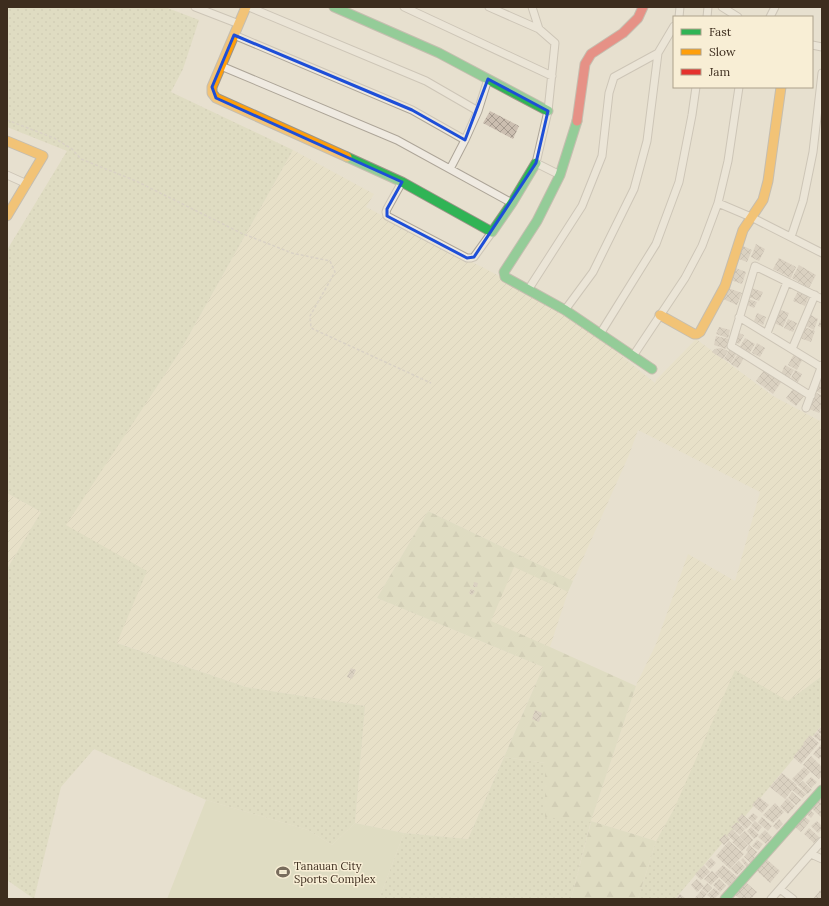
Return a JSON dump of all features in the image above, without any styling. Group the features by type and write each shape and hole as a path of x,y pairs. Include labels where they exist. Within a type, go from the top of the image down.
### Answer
{"street":[{"path":"195,7 239,24"},
{"path":"246,7 212,87 212,93 216,98 402,182 492,232"},
{"path":"249,7 426,81 478,111"},
{"path":"334,7 439,53 548,111"},
{"path":"404,7 552,76"},
{"path":"402,182 387,209 387,216 467,258 471,258 474,257 512,203 536,163 548,111 555,43 539,29 489,7"},
{"path":"532,7 539,29"},
{"path":"643,7 638,18 623,33 591,54 585,64 577,122 560,175 537,221 504,272 505,277 565,310 652,369"},
{"path":"770,16 775,7"},
{"path":"725,8 737,16"},
{"path":"565,310 593,272 634,189 647,140 658,53 673,28"},
{"path":"234,36 412,110 465,140"},
{"path":"528,290 582,206 602,156 609,93 614,77 658,53"},
{"path":"221,66 397,140 512,203"},
{"path":"791,237 803,201 813,152 822,73"},
{"path":"450,169 478,111 488,79"},
{"path":"600,334 656,244 679,182 696,88"},
{"path":"633,356 685,278 702,246 718,203 728,161 738,88"},
{"path":"660,315 694,334 697,334 700,332 725,286 743,230 750,217 763,200 768,181 780,88"},
{"path":"7,141 43,156 8,214"},
{"path":"536,163 560,175"},
{"path":"7,176 27,184"},
{"path":"718,203 750,217 822,253"},
{"path":"811,396 731,346 755,266 822,299"},
{"path":"767,333 787,282"},
{"path":"792,349 815,295"},
{"path":"739,317 822,366 806,408"},
{"path":"725,899 822,790"},
{"path":"771,899 822,840"},
{"path":"811,854 822,859"},
{"path":"780,889 793,899"}],"path":[{"path":"7,120 54,138 72,149 81,158 90,163 136,181 241,233 292,253 330,261 335,272 310,316 311,328 431,383"}],"highlighted area":[{"path":"234,35 412,110 465,140 488,79 548,111 536,163 474,257 467,258 387,216 387,209 402,182 216,98 212,87"}],"shaded area":[{"path":"293,150 374,194 366,207 565,310 655,383 657,379 696,339 773,396 820,421 822,417 822,676 788,701 674,809 656,841 591,821 637,683 656,644 688,554 735,581 760,492 638,430 629,455 573,581 428,511 377,598 543,667 468,839 404,833 355,823 365,706 246,687 115,642 65,525 179,353"},
{"path":"7,493 41,512 7,569"},
{"path":"514,566 568,592 550,647 490,622"}],"green space":[{"path":"7,7 165,7 199,20 183,69 171,92 293,150 179,353 66,525 147,571 117,643 246,687 365,706 355,823 332,845 308,830 206,800 94,749 61,787 34,899 7,880 7,569 41,512 7,493 7,250 67,151 7,127"},
{"path":"428,511 573,581 568,592 514,567 491,621 636,686 591,821 656,841 638,899 571,899 591,822 545,817 545,763 504,757 543,667 377,598"},
{"path":"735,670 788,701 822,676 822,725 675,899 638,899 656,841 674,809"},
{"path":"504,757 545,763 591,821 571,899 379,899 404,833 468,839"},
{"name":"Tanauan City Sports Complex","path":"206,800 308,830 332,845 355,823 404,833 379,899 167,899"}],"building":[{"path":"490,111 519,126 513,139 483,123"},
{"path":"756,244 765,249 759,261 751,257"},
{"path":"741,245 752,250 747,262 736,258"},
{"path":"779,258 796,267 791,278 773,269"},
{"path":"799,265 816,275 809,288 792,278"},
{"path":"733,267 746,272 742,284 728,279"},
{"path":"728,288 742,293 737,305 723,299"},
{"path":"752,288 763,292 759,301 749,297"},
{"path":"799,289 810,293 805,306 793,301"},
{"path":"749,299 757,302 754,308 747,305"},
{"path":"778,309 789,313 783,327 772,322"},
{"path":"757,313 766,317 763,325 754,321"},
{"path":"809,314 818,319 814,330 804,325"},
{"path":"822,316 822,328 818,326"},
{"path":"788,319 797,323 793,332 784,328"},
{"path":"719,327 730,330 728,338 716,334"},
{"path":"804,327 815,331 811,342 800,338"},
{"path":"739,333 744,335 739,344 735,342"},
{"path":"716,336 729,339 726,349 714,345"},
{"path":"745,338 755,344 749,354 739,348"},
{"path":"757,343 765,348 760,357 752,353"},
{"path":"721,348 728,351 723,359 712,352 715,349"},
{"path":"730,349 737,353 731,363 724,359"},
{"path":"739,352 745,356 738,368 731,364"},
{"path":"795,352 804,356 797,370 788,365"},
{"path":"785,365 794,370 789,379 781,374"},
{"path":"765,369 782,381 773,394 756,381"},
{"path":"795,370 802,374 798,382 791,378"},
{"path":"822,370 822,394 814,390"},
{"path":"794,388 804,396 796,406 786,398"},
{"path":"814,392 822,395 822,406 819,413 807,408"},
{"path":"474,582 478,583 477,587 473,587"},
{"path":"471,589 475,591 472,595 469,593"},
{"path":"351,668 356,670 352,679 347,677"},
{"path":"535,710 542,713 539,722 532,719"},
{"path":"822,726 822,735 817,731"},
{"path":"817,732 822,737 820,741 813,736"},
{"path":"810,735 819,743 812,751 803,743"},
{"path":"822,743 822,756 819,759 813,754"},
{"path":"804,744 812,751 801,764 793,757"},
{"path":"811,756 822,767 822,776 819,779 803,765"},
{"path":"804,767 810,772 798,785 792,779"},
{"path":"782,773 806,794 802,798 792,790 785,799 770,787"},
{"path":"811,777 817,782 811,788 806,782"},
{"path":"803,781 812,790 807,794 798,785"},
{"path":"792,792 801,800 796,805 788,798"},
{"path":"822,796 822,818 810,807"},
{"path":"759,797 769,805 762,813 752,805"},
{"path":"787,798 795,806 788,814 780,807"},
{"path":"775,803 784,812 773,823 763,815"},
{"path":"808,808 814,814 811,818 805,812"},
{"path":"753,813 758,817 753,822 748,818"},
{"path":"742,814 752,823 746,829 737,820"},
{"path":"803,815 810,821 801,832 794,826"},
{"path":"762,817 772,826 768,831 758,822"},
{"path":"779,819 783,824 777,830 773,826"},
{"path":"755,821 762,827 758,832 751,826"},
{"path":"817,821 822,826 822,829 818,833 811,826"},
{"path":"737,822 745,829 740,835 731,827"},
{"path":"751,827 759,835 754,839 747,831"},
{"path":"809,828 819,837 814,843 804,834"},
{"path":"732,829 748,845 742,851 727,835"},
{"path":"765,830 772,837 766,844 758,837"},
{"path":"745,831 753,840 749,845 740,836"},
{"path":"725,834 730,839 724,845 719,840"},
{"path":"757,840 763,844 758,850 752,846"},
{"path":"729,841 744,854 730,869 716,856"},
{"path":"749,845 757,852 754,857 746,850"},
{"path":"748,852 755,858 751,863 744,857"},
{"path":"764,857 780,871 770,883 754,868"},
{"path":"711,858 716,863 710,869 705,864"},
{"path":"743,858 749,865 747,867 741,860"},
{"path":"739,861 745,867 737,875 731,869"},
{"path":"704,865 710,872 701,880 695,874"},
{"path":"723,865 737,877 729,886 715,873"},
{"path":"712,871 719,877 711,885 704,879"},
{"path":"697,879 704,886 697,892 691,885"},
{"path":"719,879 726,886 720,892 713,885"},
{"path":"743,880 757,892 751,899 740,899 732,892"},
{"path":"707,883 712,888 707,893 702,889"},
{"path":"714,888 720,893 712,899 707,895"},
{"path":"822,888 822,899 813,899"},
{"path":"702,890 707,894 702,899 694,899"},
{"path":"680,894 686,899 675,899"}],"traffic: fast":[{"path":"334,7 439,53 548,111"},
{"path":"577,121 560,175 537,221 504,272 505,277 565,310 652,369"},
{"path":"347,157 402,182 492,232 512,203 536,163"},
{"path":"725,899 822,790"}],"traffic: slow":[{"path":"246,7 212,87 212,93 216,98 347,157"},
{"path":"660,315 694,334 697,334 700,332 725,286 743,230 763,200 768,181 781,88"},
{"path":"7,141 43,156 7,216"}],"traffic: jam":[{"path":"577,121 585,64 591,54 623,33 638,18 643,7"}],"place":[{"name":"Tanauan City Sports Complex","path":"283,872"}]}
